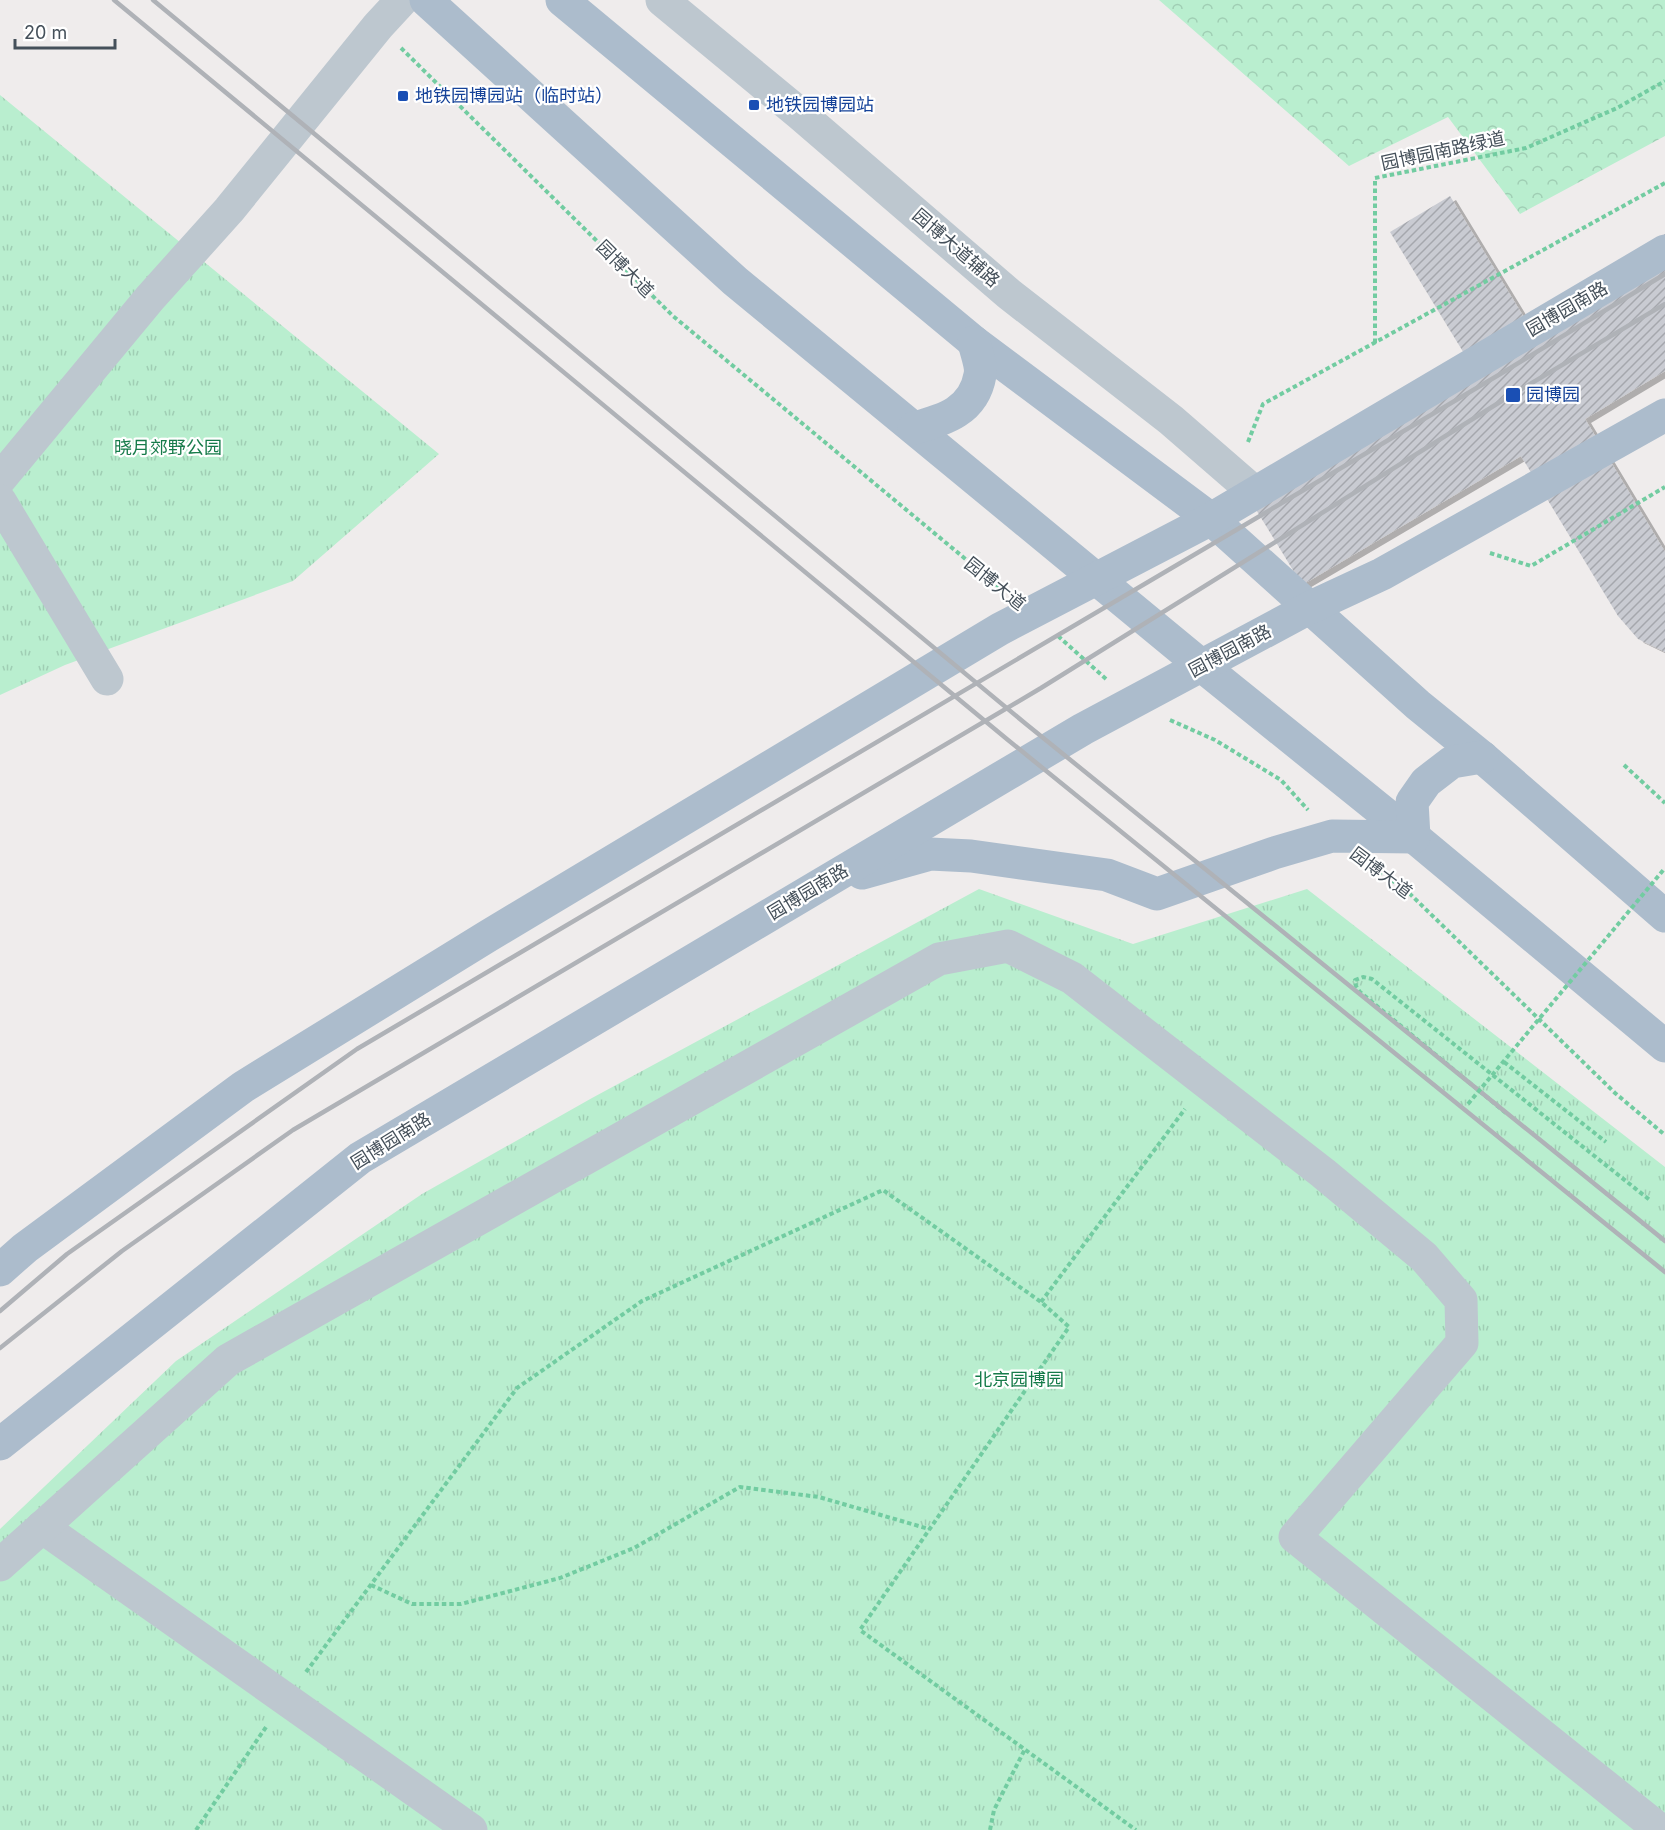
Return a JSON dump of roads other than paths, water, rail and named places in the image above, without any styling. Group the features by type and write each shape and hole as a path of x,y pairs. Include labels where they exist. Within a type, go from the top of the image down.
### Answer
{"main road":[{"path":"426,0 735,281 1095,579 1414,837 1665,1046"},
{"path":"562,0 974,342 1211,519 1418,705 1482,757 1665,916"},
{"name":"园博园南路","path":"0,1270 25,1248 243,1087 488,936 990,636 1211,519 1665,251"},
{"path":"914,428 942,421 970,400 981,374 974,342"},
{"name":"园博园南路","path":"0,1444 360,1158 1073,735 1311,607 1382,574 1665,415"},
{"path":"1414,837 1412,802 1426,782 1452,762 1482,757"},
{"path":"822,884 930,855 971,856 1107,875 1157,894 1274,853 1332,836 1414,837"}],"street":[{"path":"0,479 402,0"},
{"name":"园博大道辅路","path":"662,0 800,114 1009,294 1171,420 1254,492"},
{"path":"0,501 107,679"},
{"path":"0,1565 228,1360 939,959 1008,946 1072,978 1323,1173 1424,1257 1461,1300 1462,1343 1295,1537 1660,1830"},
{"path":"42,1527 471,1830"}],"railway":[{"path":"114,0 1008,740 1665,1272"},
{"path":"153,0 1026,724 1665,1241"},
{"path":"0,1311 67,1254 357,1049 1502,373 1665,274"},
{"path":"0,1348 122,1251 293,1130 1041,688 1508,397 1665,304"}],"place":[{"name":"地铁园博园站（临时站）","path":"403,96"},
{"name":"地铁园博园站","path":"754,105"},
{"name":"园博园","path":"1513,395"}],"park label":[{"name":"晓月郊野公园","path":"168,448"},
{"name":"北京园博园","path":"1019,1380"}]}
